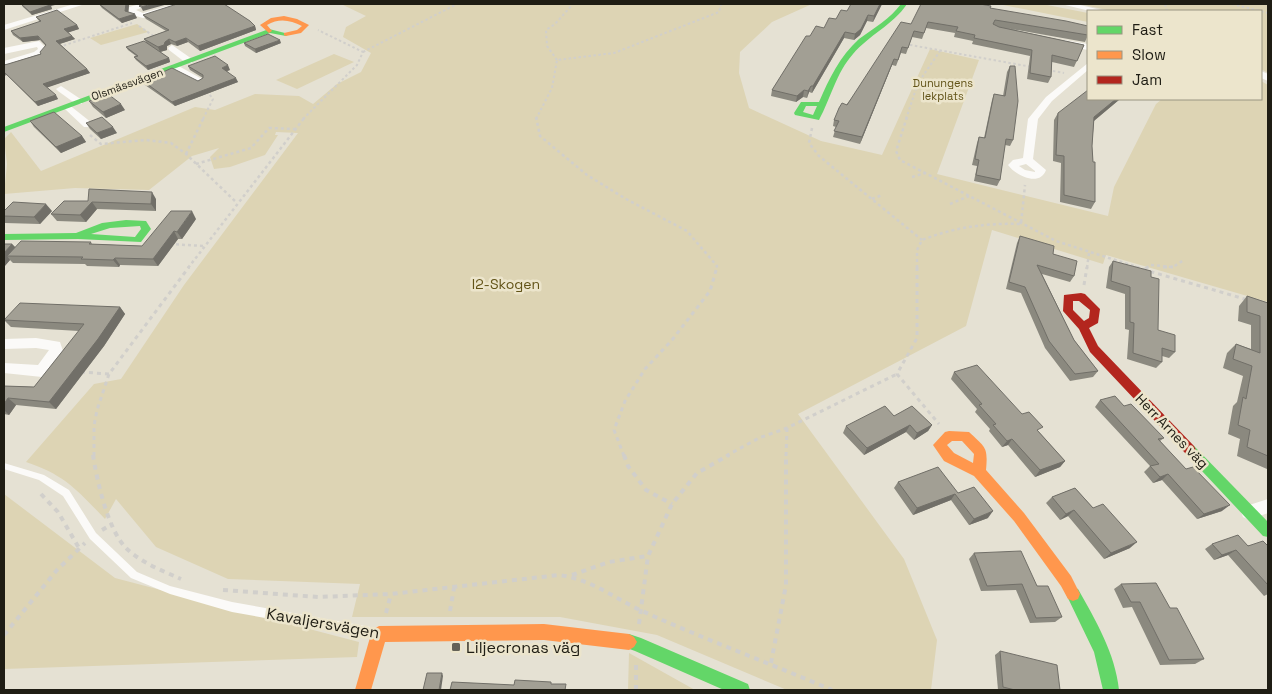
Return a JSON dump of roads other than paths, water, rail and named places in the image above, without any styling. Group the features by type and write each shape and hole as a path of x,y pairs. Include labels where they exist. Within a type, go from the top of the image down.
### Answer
{"street":[{"path":"4,28 68,6 81,4"},
{"path":"147,4 132,9 132,12 143,16 181,4"},
{"path":"822,104 804,104 798,112 816,118 847,56 856,46 895,16 904,4"},
{"path":"1065,4 1096,10"},
{"name":"Olsmässvägen","path":"4,130 269,31 280,34 295,33 304,29 306,25 290,17 279,17 263,25 269,31"},
{"path":"4,40 8,50 33,44 39,44 42,47 41,52 4,64"},
{"path":"1052,40 1087,47"},
{"name":"Olsmässvägen","path":"172,48 189,61"},
{"name":"Olsmässvägen","path":"175,67 199,81"},
{"path":"1028,160 1033,119 1049,99 1087,67"},
{"name":"Olsmässvägen","path":"61,89 88,125"},
{"path":"1028,160 1041,170 1038,175 1026,176 1016,171 1013,165 1017,162 1028,160"},
{"path":"4,237 78,236 138,240 146,229 143,223 121,221 98,224 78,236"},
{"name":"Herr Arnes väg","path":"1083,327 1094,320 1095,309 1082,297 1068,298 1068,311 1083,327 1094,349 1268,531"},
{"path":"4,344 48,344 55,346 56,351 42,371 4,368"},
{"path":"979,472 981,452 965,436 949,436 939,445 949,457 979,472 1019,517 1066,581 1095,634 1112,690"},
{"path":"1250,512 1268,506"},
{"name":"Kavaljersvägen","path":"379,634 544,632 636,643 742,690"},
{"path":"363,690 379,634"}],"lane":[{"name":"Kavaljersvägen","path":"4,466 41,478 66,493 93,536 134,576 170,590 232,607 379,634"}],"place":[{"name":"Liljecronas väg","path":"456,647"}],"park label":[{"name":"Dunungens lekplats","path":"943,89"},
{"name":"I2-Skogen","path":"506,284"}]}
